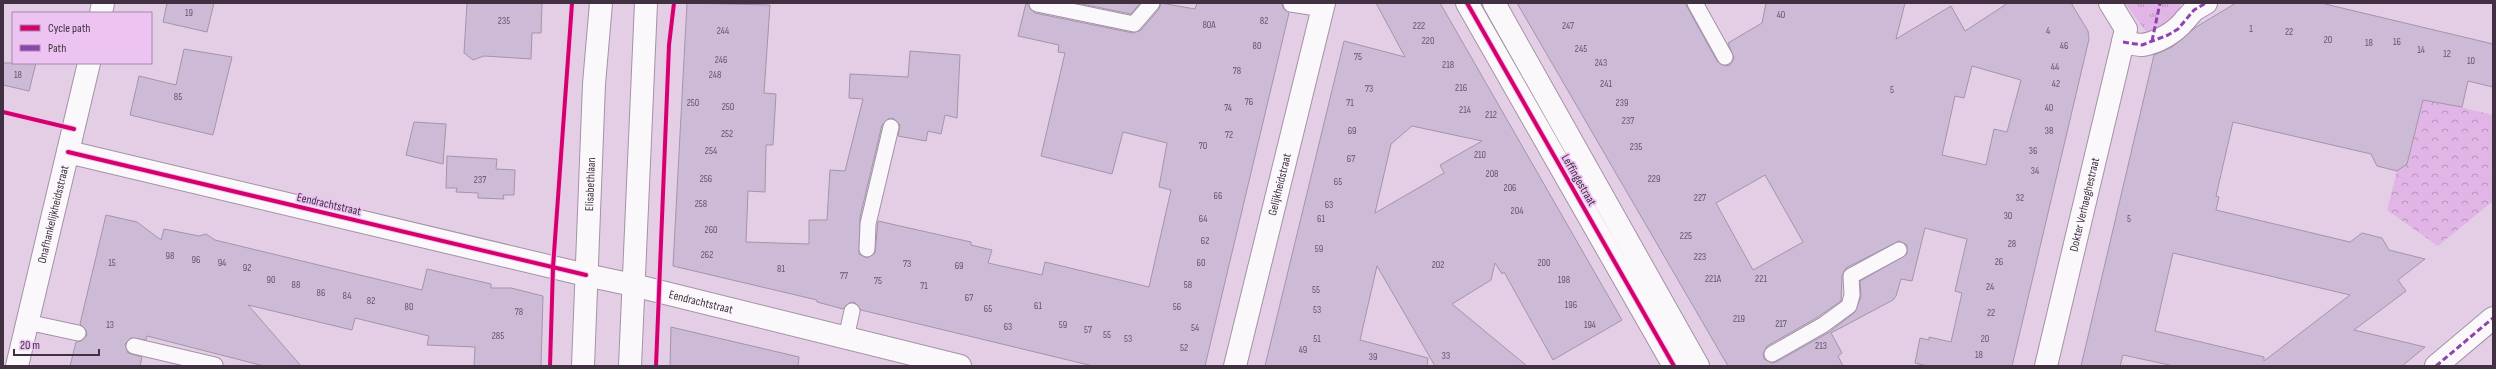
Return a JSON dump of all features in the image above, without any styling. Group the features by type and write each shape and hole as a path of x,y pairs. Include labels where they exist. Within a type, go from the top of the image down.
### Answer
{"street":[{"name":"Elisabethlaan","path":"582,366 594,84 601,3"},
{"path":"630,366 646,3"},
{"name":"Leffingestraat","path":"1467,3 1674,366"},
{"name":"Leffingestraat","path":"1494,3 1698,366"},
{"name":"Dokter Verhaeghestraat","path":"2046,366 2126,29 2110,3"},
{"path":"2123,42 2142,45 2178,29 2184,20 2194,10 2206,3"},
{"name":"Gelijkheidstraat","path":"1236,366 1323,6"},
{"name":"Onafhankelijkheidsstraat","path":"17,366 89,64"},
{"name":"Eendrachtstraat","path":"68,152 633,285 960,366"},
{"name":"Leffingestraat","path":"1578,197 1597,186"},
{"path":"2436,366 2493,318"}],"lane":[{"path":"1037,4 1134,24 1152,3"},
{"path":"1694,3 1725,57"},
{"path":"1291,4 1323,6"},
{"path":"867,249 868,224 891,128"},
{"path":"1772,354 1823,325 1850,306 1852,295 1851,276 1899,250"},
{"path":"846,338 852,311"},
{"path":"27,322 78,333"},
{"path":"134,346 216,365"}],"green space":[{"path":"2125,3 2181,3 2178,17 2149,36"},
{"path":"2424,98 2493,115 2493,201 2438,246 2387,210 2397,171 2407,164 2420,111 2414,100"}],"building":[{"path":"167,3 214,3 207,32 163,22"},
{"path":"467,3 542,3 541,33 532,33 531,59 484,56 473,60 464,53"},
{"path":"687,3 770,5 764,93 776,94 773,145 766,145 765,192 748,191 746,242 809,244 809,220 827,220 830,170 845,171 863,99 849,98 850,74 908,77 910,51 960,55 957,118 945,115 941,134 928,131 926,141 898,136 900,125 893,118 888,119 882,125 860,217 859,254 867,258 875,253 878,221 971,242 971,245 992,250 988,263 1042,275 1045,262 1149,287 1171,190 1159,187 1167,143 1123,132 1112,174 1041,156 1065,53 1058,52 1059,45 1018,36 1026,3 1035,13 1133,33 1141,30 1159,9 1161,3 1195,9 1197,3 1282,3 1283,8 1289,13 1205,366 1093,366 861,310 854,302 849,303 843,309 817,302 817,300 673,266"},
{"path":"1077,3 1140,3 1131,14"},
{"path":"1376,3 1440,3 1622,320 1553,360 1504,272 1502,274 1495,263 1491,280 1452,304 1527,366 1435,366 1377,266 1360,340 1428,358 1427,366 1265,366 1344,41 1405,57","holes":["1412,126 1482,141 1440,165 1444,173 1375,213 1391,144"]},
{"path":"1517,3 1685,3 1717,61 1725,66 1730,65 1734,58 1728,43 1762,23 1766,3 1905,3 1896,39 1951,6 1965,31 2008,3 2071,3 2088,31 2089,39 2012,366 1927,366 1915,363 1920,338 1929,340 1929,337 1951,342 1962,293 1955,291 1967,239 1925,228 1912,281 1901,279 1896,296 1893,300 1831,333 1842,353 1838,356 1843,366 1728,366","holes":["1972,66 2021,80 2007,132 1994,129 1986,165 1942,155 1955,96 1964,98","1765,175 1803,242 1753,270 1716,203","1899,241 1907,245 1907,254 1860,281 1861,297 1854,313 1828,333 1776,362 1772,363 1764,359 1763,354 1767,346 1818,317 1841,301 1842,276 1846,268"]},
{"path":"2236,3 2321,3 2493,44 2493,87 2468,81 2462,107 2423,100 2407,164 2397,171 2377,166 2371,154 2233,122 2216,196 2219,197 2216,210 2350,242 2362,233 2382,238 2389,250 2425,259 2398,280 2406,291 2354,330 2425,347 2402,366 2174,366 2123,355 2120,366 2081,366 2154,55 2172,47 2196,27","holes":["2173,253 2350,295 2264,361 2264,357 2155,331"]},
{"path":"184,49 232,57 213,135 130,115 139,76 176,85"},
{"path":"3,63 36,64 29,91 3,85"},
{"path":"414,122 446,124 443,164 406,155"},
{"path":"447,156 497,159 496,169 515,170 514,195 503,195 504,199 478,198 478,193 456,192 457,188 446,188"},
{"path":"106,215 137,222 161,240 164,229 199,236 206,234 215,240 422,290 427,269 491,284 491,288 511,288 543,296 541,366 474,366 475,347 427,345 429,336 355,318 352,330 248,305 301,366 264,366 147,336 146,340 131,338 125,344 128,353 142,357 140,366 70,366 76,342 81,341 87,335 86,330 80,324"},
{"path":"671,327 799,357 798,366 670,366"}],"marked path":[{"path":"2152,41 2160,3"},
{"path":"2123,42 2142,45 2168,35 2178,29 2194,10 2206,3"},
{"path":"2436,366 2493,318"}],"cycle path":[{"path":"550,366 553,267 572,3"},
{"path":"656,366 669,45 674,3"},
{"path":"1467,3 1674,366"},
{"path":"3,112 74,129"},
{"path":"68,152 586,275"}]}
